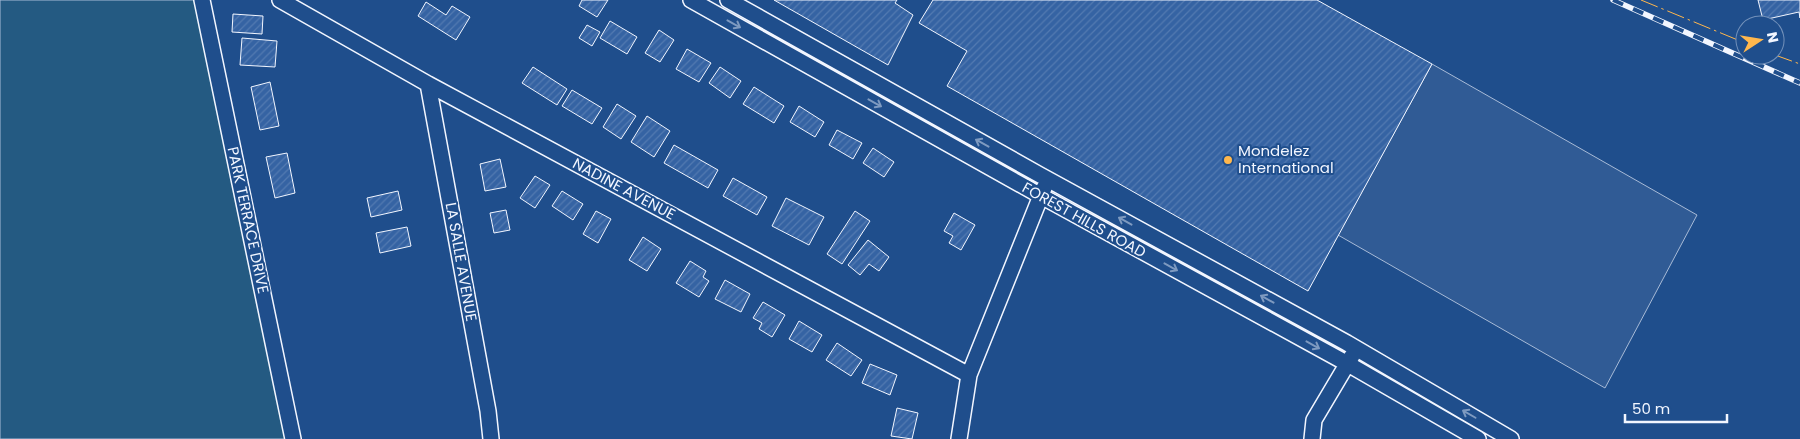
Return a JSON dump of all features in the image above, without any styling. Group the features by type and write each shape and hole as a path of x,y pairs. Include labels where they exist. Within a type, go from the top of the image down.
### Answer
{"street":[{"name":"PARK TERRACE DRIVE","path":"202,0 293,439"},
{"name":"NADINE AVENUE","path":"280,0 428,84 970,375"},
{"name":"FOREST HILLS ROAD","path":"691,0 1041,196 1348,364 1478,439"},
{"name":"FOREST HILLS ROAD","path":"728,0 1048,180 1356,348 1511,439"},
{"name":"LA SALLE AVENUE","path":"428,84 488,411 491,439"},
{"path":"959,439 970,375 1048,180"},
{"path":"1312,439 1314,420 1356,348"}],"shaded area":[{"path":"0,0 197,0 294,439 0,439"},
{"path":"1432,64 1697,215 1605,388 1338,235"}],"building":[{"path":"582,0 608,0 597,17 579,6"},
{"path":"774,0 897,0 895,3 913,15 888,65"},
{"name":"Mondelez International","path":"933,0 1317,0 1432,64 1308,291 947,86 967,51 919,23"},
{"path":"1758,0 1800,0 1800,18 1799,12 1785,15 1762,15"},
{"path":"426,2 446,15 452,6 470,17 456,40 418,16"},
{"path":"233,14 263,16 262,34 232,32"},
{"path":"610,21 637,37 627,54 600,38"},
{"path":"587,25 600,32 592,46 579,38"},
{"path":"659,30 674,40 660,62 645,53"},
{"path":"242,38 277,41 275,67 240,65"},
{"path":"687,49 711,63 699,82 676,69"},
{"path":"533,67 567,89 557,105 522,83"},
{"path":"720,67 741,81 730,98 709,83"},
{"path":"270,82 279,126 260,130 251,87"},
{"path":"754,87 784,106 774,123 743,104"},
{"path":"572,90 602,108 592,124 562,106"},
{"path":"617,104 636,116 621,139 603,127"},
{"path":"799,106 824,122 815,137 790,122"},
{"path":"647,116 670,131 654,157 631,142"},
{"path":"837,130 862,143 853,159 829,145"},
{"path":"674,145 718,170 708,188 664,163"},
{"path":"873,148 894,162 884,177 863,163"},
{"path":"287,153 295,193 275,198 266,157"},
{"path":"500,159 506,187 485,191 480,164"},
{"path":"535,176 550,185 535,208 520,198"},
{"path":"733,178 767,197 757,215 723,196"},
{"path":"398,191 402,210 371,217 367,198"},
{"path":"562,191 583,204 573,220 552,206"},
{"path":"786,198 824,217 809,245 772,226"},
{"path":"506,210 510,230 494,233 490,213"},
{"path":"596,211 611,219 598,243 583,234"},
{"path":"855,211 870,221 842,264 827,254"},
{"path":"954,213 975,225 961,250 949,243 953,236 944,231"},
{"path":"407,227 411,246 380,253 376,233"},
{"path":"643,237 661,249 647,271 629,260"},
{"path":"868,240 889,257 879,271 869,264 860,275 848,265"},
{"path":"690,261 706,271 703,277 709,281 699,297 676,283"},
{"path":"725,280 750,294 741,312 715,299"},
{"path":"763,302 785,315 772,337 759,329 762,323 753,318"},
{"path":"799,321 822,335 812,352 789,339"},
{"path":"837,343 862,360 851,376 826,360"},
{"path":"870,364 897,375 890,395 862,383"},
{"path":"897,408 918,413 912,439 891,436"}],"railway":[{"path":"1613,0 1800,83"}],"power":[{"path":"1641,0 1735,39"},
{"path":"1785,59 1800,64"}],"place":[{"name":"Mondelez International","path":"1228,160"}]}
